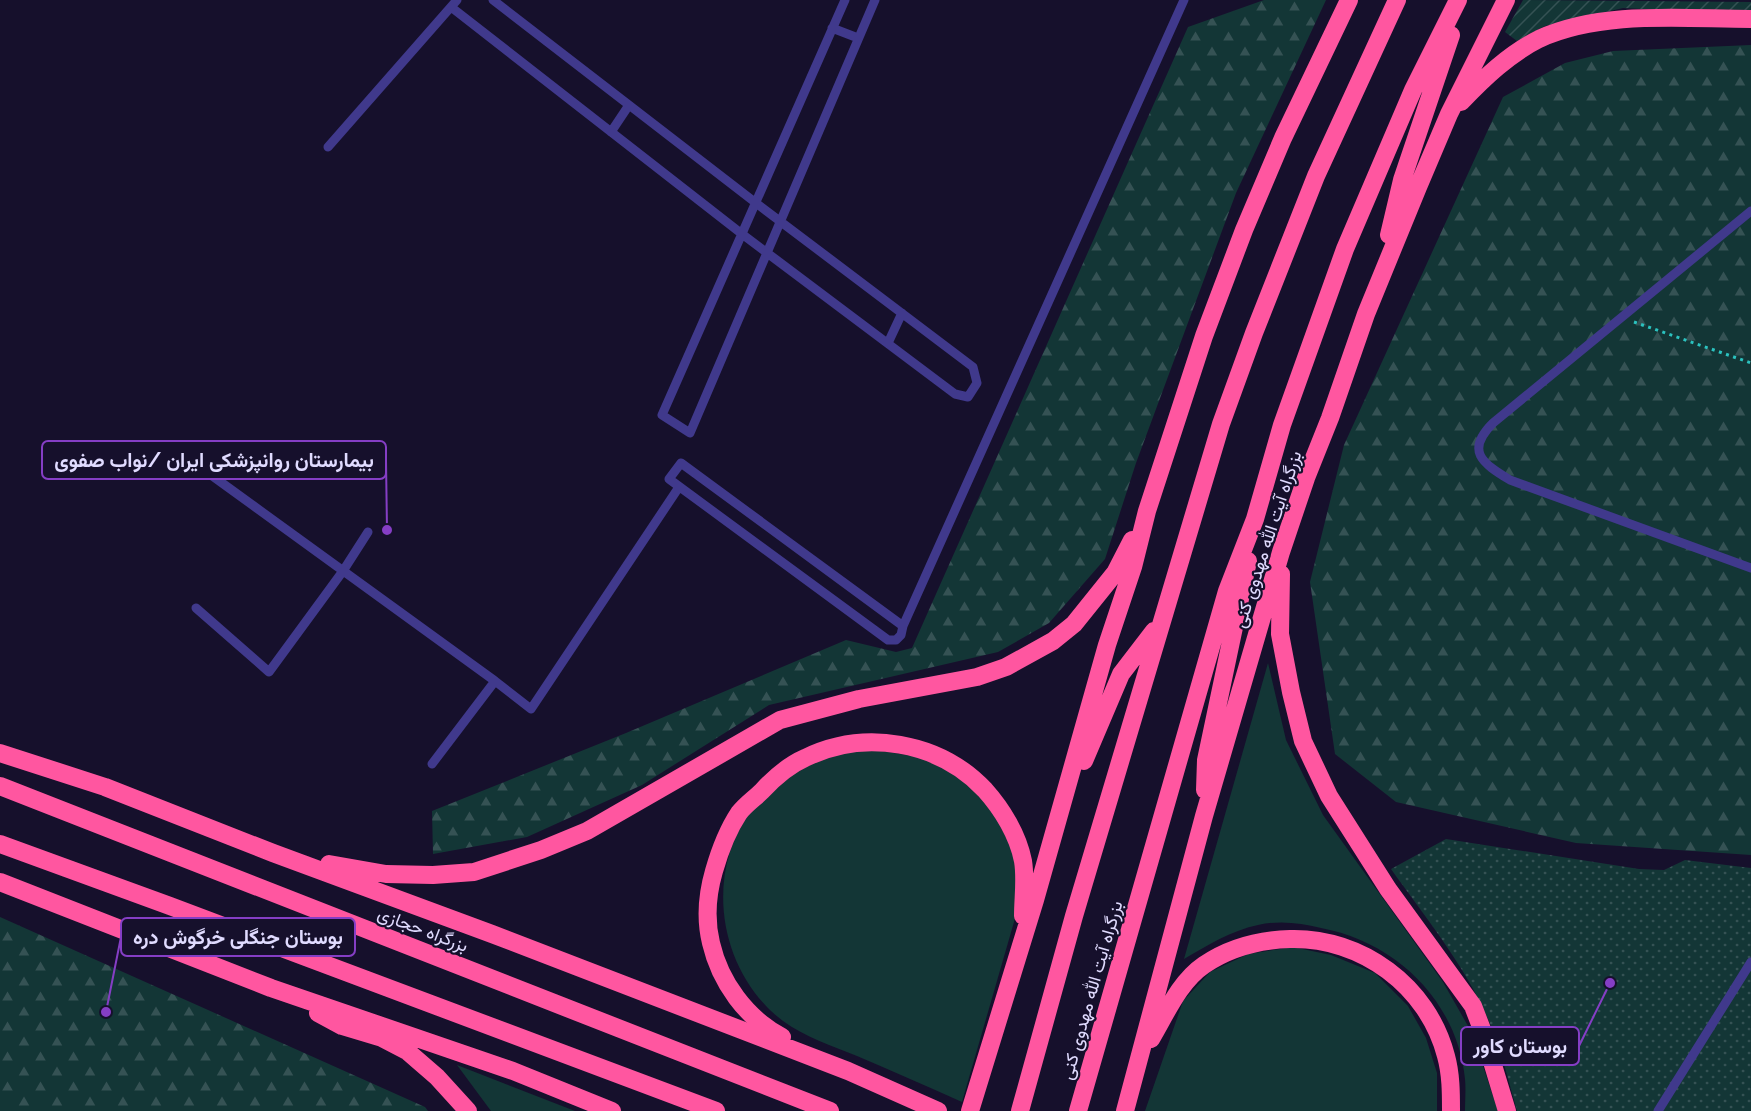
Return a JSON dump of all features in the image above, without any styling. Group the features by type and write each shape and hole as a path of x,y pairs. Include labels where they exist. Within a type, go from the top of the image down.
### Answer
{"highway":[{"name":"بزرگراه آیت الله مهدوی کنی","path":"1020,1111 1074,916 1221,424 1316,176 1397,0"},
{"name":"بزرگراه آیت الله مهدوی کنی","path":"1078,1111 1227,591 1255,519 1282,425 1345,249 1413,90 1460,0"},
{"path":"1377,286 1402,180 1460,0"},
{"name":"بزرگراه آیت الله مهدوی کنی","path":"1125,1111 1204,816 1281,552 1306,478 1377,286 1449,114 1506,0"},
{"path":"970,1111 1107,645 1133,567 1147,511 1204,336 1244,230 1283,138 1345,5"},
{"path":"1449,114 1483,79 1512,55 1539,39 1569,28 1634,19 1751,19"},
{"path":"273,853 386,874 433,875 474,872 541,850 587,831 780,720 859,699 976,677 1006,667 1030,655 1060,635 1090,606 1115,573 1147,511"},
{"path":"1204,816 1206,760 1254,536 1255,519"},
{"path":"1281,552 1280,634 1303,741 1329,796 1358,843 1388,889 1473,1006 1507,1111"},
{"path":"1060,810 1121,674 1161,622"},
{"path":"848,1071 774,1033 762,1024 742,1007 724,980 714,958 709,935 707,906 721,845 741,811 779,775 803,759 847,743 885,742 911,747 954,765 978,783 993,799 1019,846 1024,874 1023,936"},
{"path":"0,753 105,787 273,853 503,938 848,1071 936,1110"},
{"name":"بزرگراه حجازی","path":"0,786 830,1111"},
{"path":"0,844 716,1111"},
{"path":"0,882 271,988 513,1071 612,1111"},
{"path":"1139,1059 1182,986 1202,966 1223,953 1254,943 1276,939 1306,939 1335,944 1370,958 1401,980 1421,1004 1435,1028 1446,1056 1451,1088 1451,1111"},
{"path":"271,988 342,1026 382,1038 407,1051 437,1077 468,1111"}],"lane":[{"path":"328,147 454,3 611,132 742,234 955,394 968,397 977,383 973,367 493,0"},
{"path":"845,0 662,415 690,433 875,0"},
{"path":"903,626 681,462 669,479 888,640 896,640 901,635 903,626 1184,0"},
{"path":"832,28 858,38"},
{"path":"611,132 629,105"},
{"path":"1751,211 1493,423 1478,443 1478,452 1487,466 1510,480 1751,568"},
{"path":"888,343 902,313"},
{"path":"189,459 531,709 679,487"},
{"path":"196,608 269,672 343,571 368,532"},
{"path":"831,598 841,580"},
{"path":"432,764 495,681"},
{"path":"1658,1111 1751,962"}],"path":[{"path":"1622,317 1751,363"}],"green space":[{"path":"1264,0 1326,0 1236,193 1136,463 1105,559 1049,623 998,652 769,705 642,785 527,837 433,854 432,811 626,733 846,640 896,652 912,648 1188,27"},
{"path":"1523,0 1751,2 1751,13 1623,8 1545,26 1517,41 1505,32"},
{"path":"1751,45 1751,855 1576,843 1396,802 1335,754 1310,582 1344,445 1503,97 1565,63 1613,51"},
{"path":"1268,663 1286,740 1323,815 1443,982 1472,1033 1498,1111 1465,1111 1465,1079 1460,1051 1450,1024 1436,1001 1418,980 1397,961 1374,947 1348,935 1282,922 1258,925 1238,931 1184,959"},
{"path":"857,747 931,759 982,794 1015,847 1017,907 1014,922 962,1102 791,1027 762,1001 745,977 732,951 725,923 723,894 726,865 735,838 750,812 793,771"},
{"path":"1446,839 1639,869 1664,870 1685,860 1751,868 1751,1111 1517,1111 1497,1041 1468,979 1391,869"},
{"path":"0,917 425,1107 428,1111 0,1111"},
{"path":"1293,947 1331,955 1375,973 1408,1006 1426,1038 1437,1073 1437,1111 1145,1111 1183,1001 1210,972 1248,954"},
{"path":"457,1065 575,1111 491,1111"}],"place":[{"name":"بیمارستان روانپزشکی ایران /نواب صفوی","path":"387,530"},
{"name":"بوستان کاور","path":"1610,983"},
{"name":"بوستان جنگلی خرگوش دره","path":"106,1012"}]}
